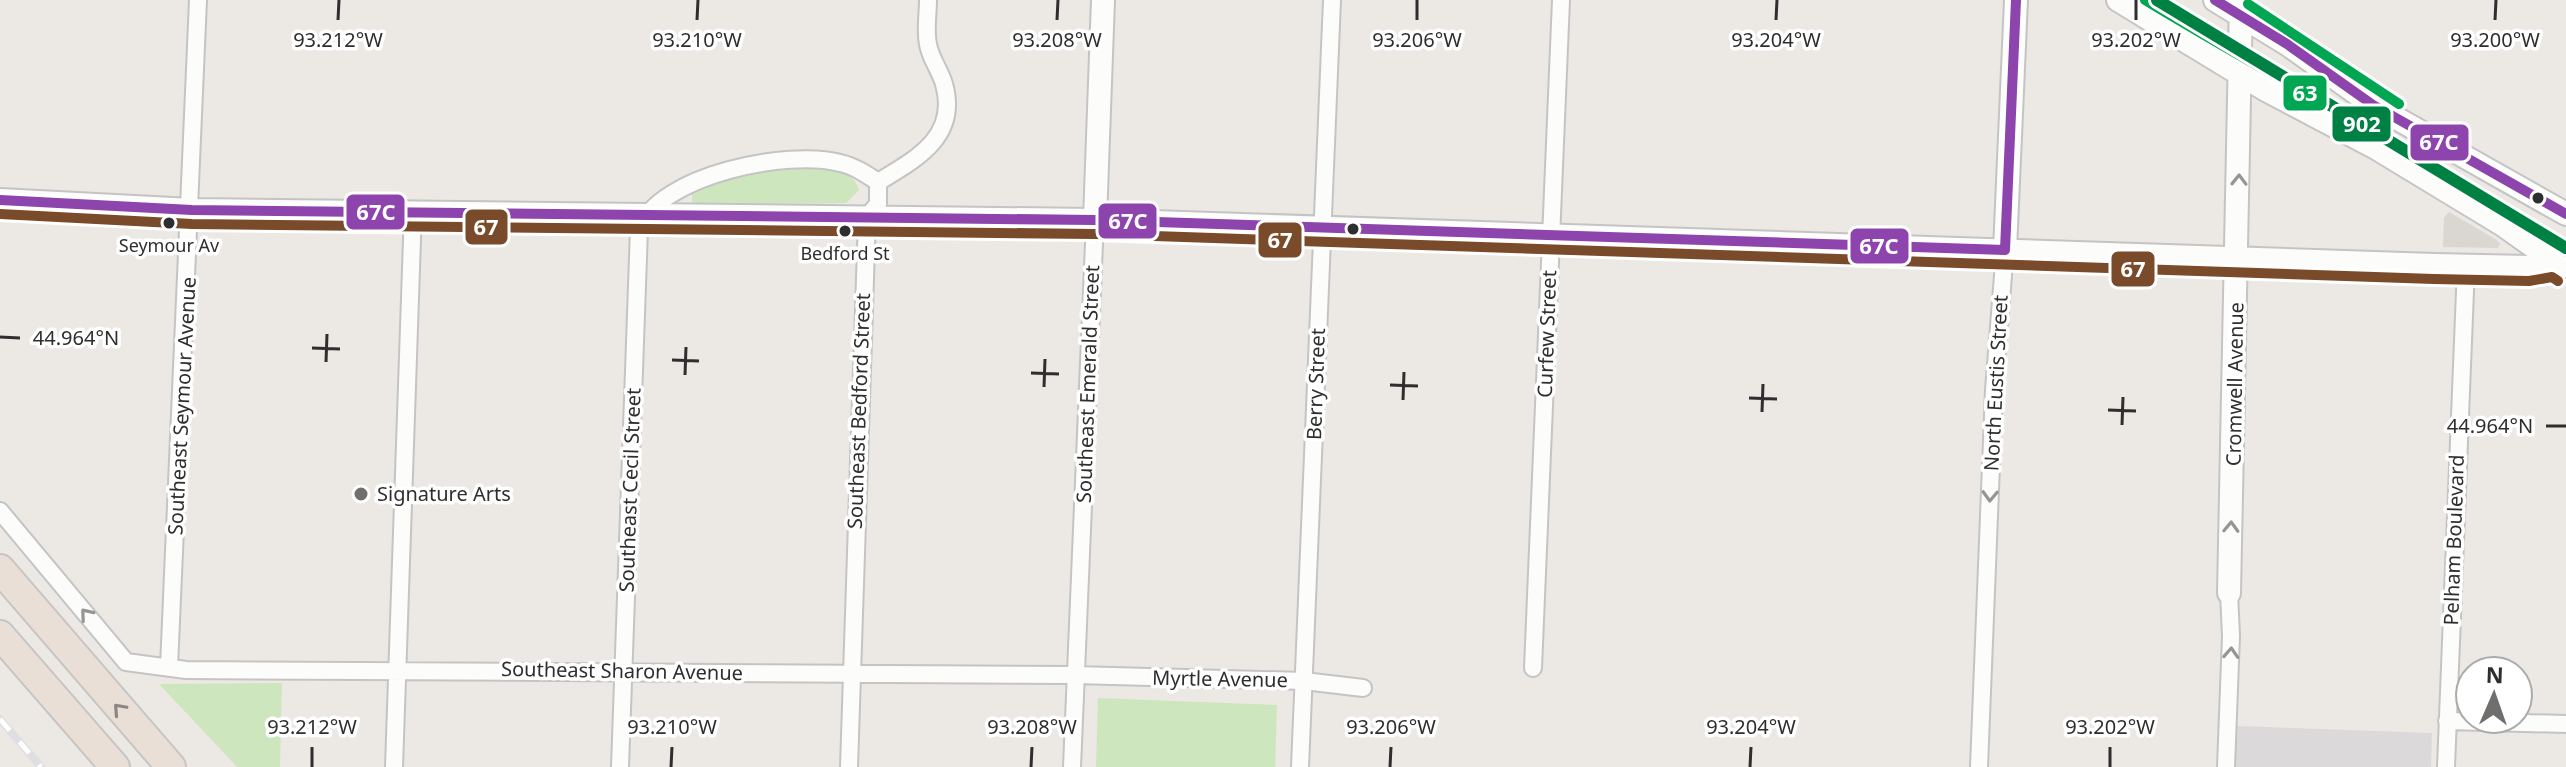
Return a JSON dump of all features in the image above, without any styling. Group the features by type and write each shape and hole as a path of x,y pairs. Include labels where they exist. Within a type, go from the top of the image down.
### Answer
{"highway":[{"path":"0,569 171,767"},
{"path":"0,635 115,767"}],"street":[{"name":"Southeast Seymour Avenue","path":"169,667 192,210 198,0"},
{"path":"645,214 688,186 734,169 775,160 796,158 840,163 878,182 907,168 941,135 947,119 944,84 927,40 928,0"},
{"name":"Southeast Emerald Street","path":"1072,767 1103,0"},
{"name":"Berry Street","path":"1300,767 1332,0"},
{"name":"Curfew Street","path":"1533,668 1561,0"},
{"name":"North Eustis Street","path":"1979,767 1994,390 2005,250 2016,0"},
{"path":"2118,0 2192,46 2389,156 2562,263"},
{"path":"2215,0 2240,8 2373,105 2566,214"},
{"name":"Cromwell Avenue","path":"2226,767 2238,258 2240,8"},
{"name":"Southeast Bedford Street","path":"849,767 867,217 878,204 878,182"},
{"path":"0,200 192,210 413,210 1095,220 2466,266 2529,267 2562,263"},
{"path":"394,767 413,210"},
{"name":"Southeast Cecil Street","path":"620,767 639,229 645,214"},
{"name":"Pelham Boulevard","path":"2446,767 2466,266"},
{"name":"Southeast Sharon Avenue","path":"0,511 126,662 169,667 1075,675"},
{"name":"Myrtle Avenue","path":"1075,675 1304,681 1363,688"},
{"path":"2447,721 2566,724"}],"shaded area":[{"path":"2449,212 2495,239 2500,243 2498,248 2443,247 2444,218"},
{"path":"2236,726 2432,733 2431,767 2235,767"}],"green space":[{"path":"788,166 839,171 855,181 859,190 846,203 698,205 692,202 692,194 715,183"},
{"path":"282,683 280,767 237,767 159,684"},
{"path":"1098,698 1277,705 1275,767 1096,767"}],"railway":[{"path":"0,719 41,767"}],"transit line":[{"name":"67C","path":"0,200 192,210 1095,220 2005,250 2016,0"},
{"name":"63","path":"2145,0 2411,153 2566,252"},
{"name":"902","path":"2157,0 2566,248"},
{"name":"67C","path":"2215,0 2287,44 2373,105 2566,214"},
{"name":"63","path":"2248,4 2399,104"},
{"name":"67","path":"0,214 192,224 1095,234 2434,279 2529,281 2552,277 2558,281"}],"place":[{"name":"Seymour Av","path":"169,223"},
{"name":"Bedford St","path":"845,231"},
{"name":"Signature Arts","path":"361,494"}]}
